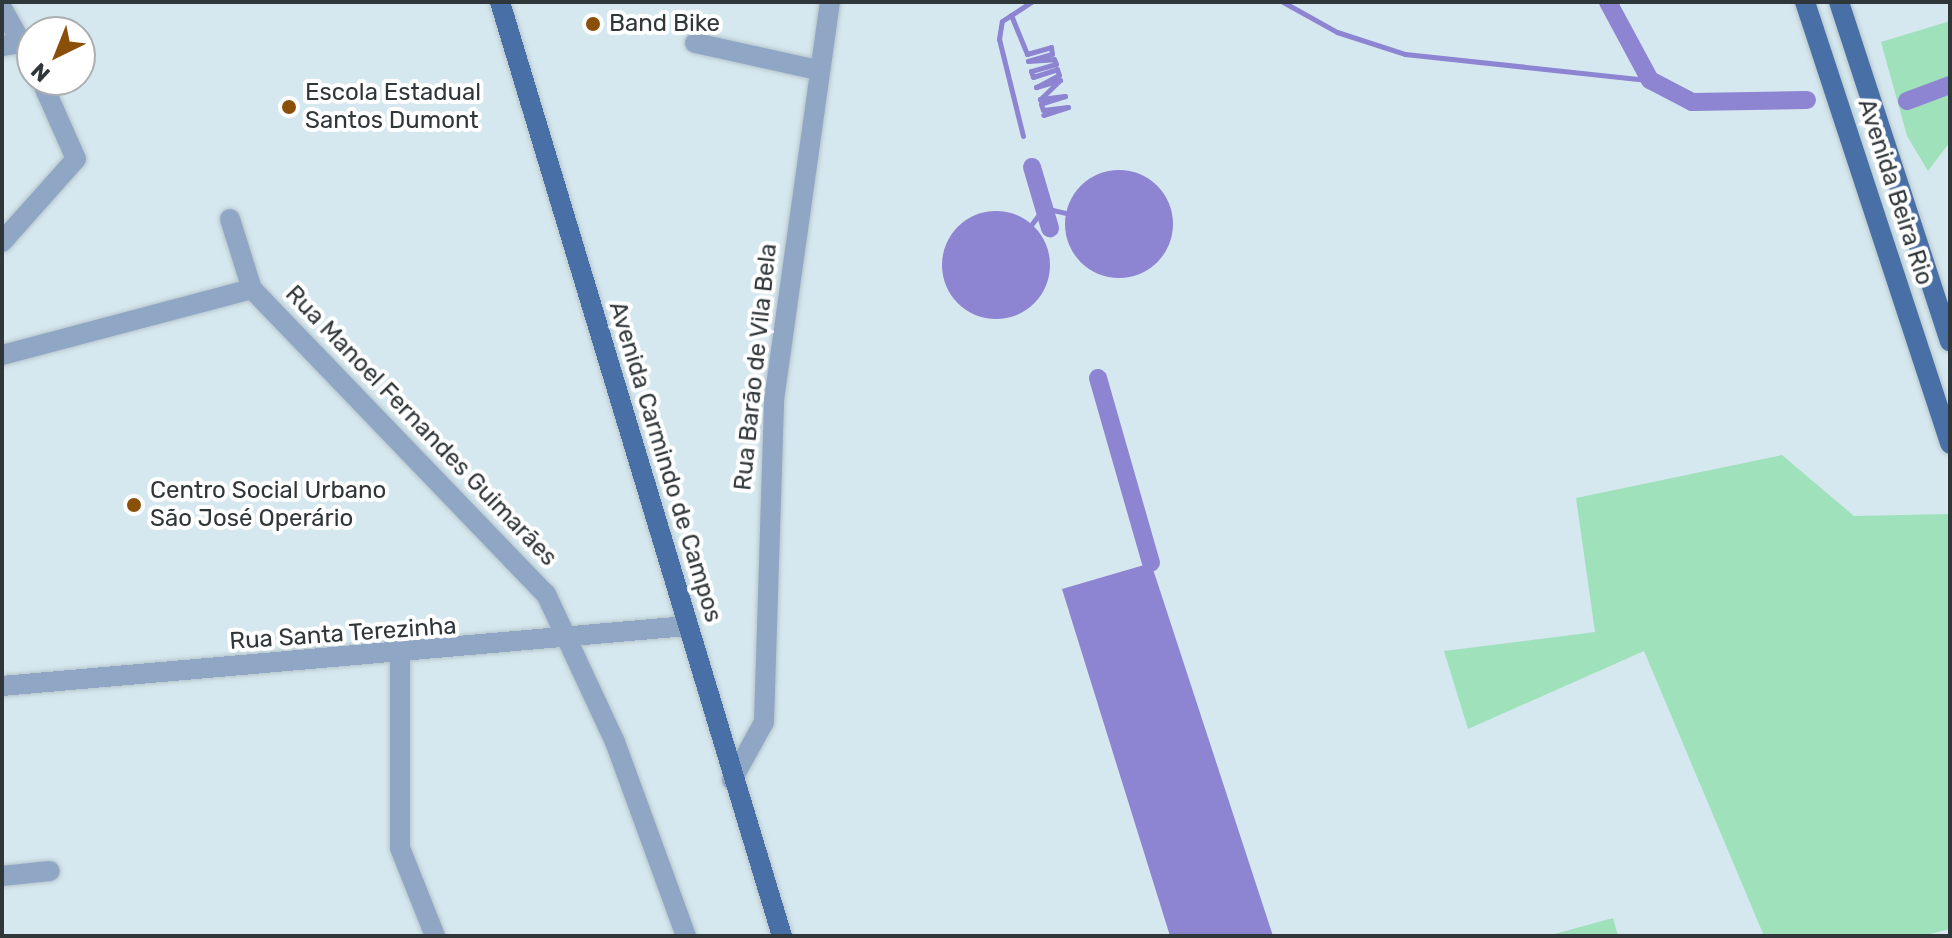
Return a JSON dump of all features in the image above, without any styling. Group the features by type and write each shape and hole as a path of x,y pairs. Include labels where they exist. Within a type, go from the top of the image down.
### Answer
{"main road":[{"name":"Avenida Carmindo de Campos","path":"500,2 732,780 782,936"},
{"name":"Avenida Beira Rio","path":"1805,2 1950,444"},
{"name":"Avenida Beira Rio","path":"1839,2 1950,341"}],"street":[{"name":"Rua Barão de Vila Bela","path":"732,780 764,722 774,400 818,70 830,2"},
{"path":"2,8 12,45"},
{"path":"695,43 818,70"},
{"path":"2,242 76,159 48,96"},
{"name":"Rua Manoel Fernandes Guimarães","path":"230,219 252,289 536,583 573,642 686,936"},
{"path":"2,355 252,289"},
{"name":"Rua Santa Terezinha","path":"2,686 573,642 686,626"},
{"path":"400,657 400,848 435,936"},
{"path":"2,876 50,871"}],"green space":[{"path":"1950,21 1950,142 1928,171 1907,136 1881,42"},
{"path":"1782,455 1854,516 1949,514 1950,929 1922,936 1764,936 1644,651 1468,729 1444,651 1595,632 1576,498"},
{"path":"1613,918 1618,936 1547,936"}],"shaded area":[{"path":"1119,170 1140,174 1157,186 1169,203 1173,224 1169,245 1157,262 1140,274 1119,278 1098,274 1081,262 1069,245 1065,224 1069,203 1081,186 1098,174"},
{"path":"996,211 1017,215 1034,227 1046,244 1050,265 1046,286 1034,303 1017,315 996,319 975,315 958,303 946,286 942,265 946,244 958,227 975,215"},
{"path":"1151,563 1273,936 1170,936 1062,589"}],"waterway":[{"path":"1023,136 999,39 1002,21 1031,2"},
{"path":"1283,2 1337,32 1405,54 1650,80"},
{"path":"1608,2 1650,80 1692,102 1807,100"},
{"path":"1011,15 1027,54 1051,47 1052,54 1028,61 1054,59 1056,64 1031,71 1033,77 1057,69 1059,75 1036,87 1060,80 1040,99 1065,96 1041,104 1043,110 1068,107 1043,115"},
{"path":"1907,101 1950,85"},
{"path":"1032,167 1050,228"},
{"path":"1031,225 1044,208 1066,213"},
{"path":"1098,378 1151,563"}],"place":[{"name":"Band Bike","path":"593,24"},
{"name":"Escola Estadual Santos Dumont","path":"289,107"},
{"name":"Centro Social Urbano São José Operário","path":"134,505"}]}
